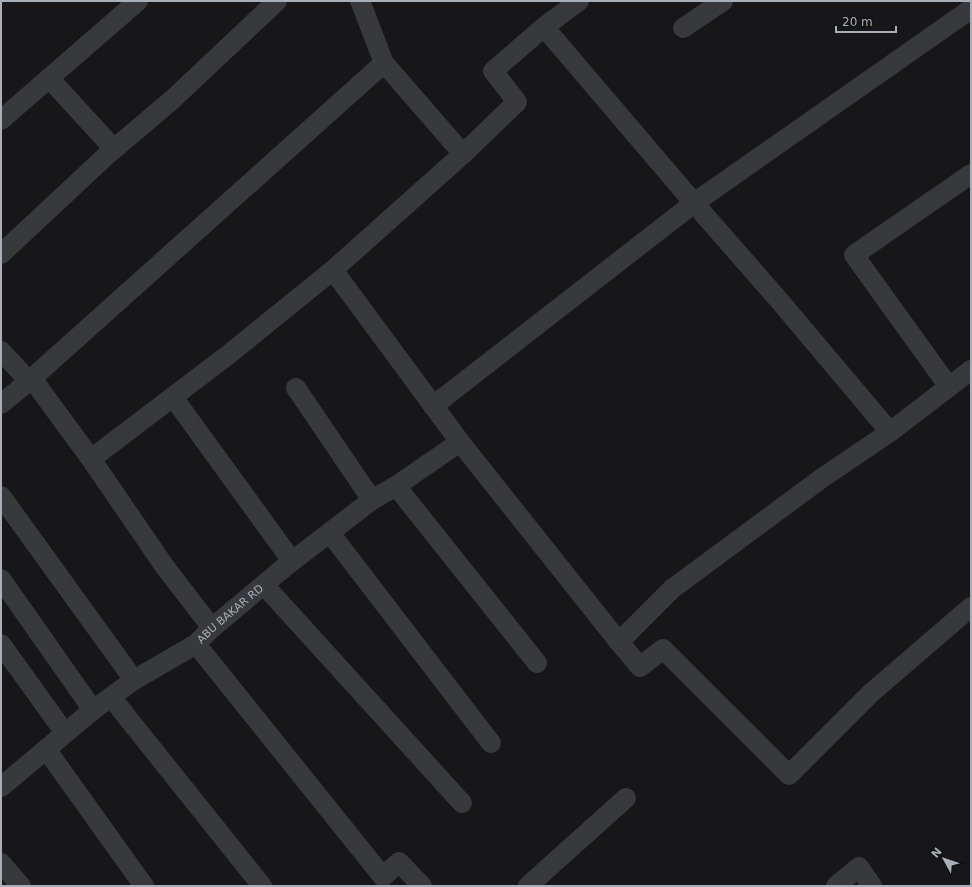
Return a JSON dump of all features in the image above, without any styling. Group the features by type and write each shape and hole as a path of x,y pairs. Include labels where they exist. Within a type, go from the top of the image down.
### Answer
{"street":[{"path":"1,120 138,1"},
{"path":"1,254 114,149 173,99 277,1"},
{"path":"360,1 384,63 463,154"},
{"path":"91,459 174,397 333,270 463,154 517,102 493,71 544,27 579,1"},
{"path":"683,28 723,1"},
{"path":"433,406 694,203 971,9"},
{"path":"544,27 694,203 778,298 890,432"},
{"path":"1,404 29,381 384,63"},
{"path":"49,78 114,149"},
{"path":"949,387 854,255 971,174"},
{"path":"333,270 460,442 640,667 663,649 789,775 871,692 971,607"},
{"path":"1,351 29,381 36,384 91,459 165,567 212,628"},
{"path":"619,642 672,589 822,478 890,432 971,370"},
{"path":"296,388 372,500"},
{"path":"174,397 292,562"},
{"name":"ABU BAKAR RD","path":"1,787 111,696 134,680 196,644 212,628 264,584 372,500 396,486 460,442"},
{"path":"396,486 537,663"},
{"path":"1,496 134,680"},
{"path":"330,533 491,743"},
{"path":"1,579 93,710"},
{"path":"264,584 462,803"},
{"path":"1,644 65,733"},
{"path":"196,644 383,877 399,862 422,886"},
{"path":"111,696 262,886"},
{"path":"46,749 144,886"},
{"path":"528,886 626,798"},
{"path":"1,863 21,886"},
{"path":"836,886 859,867 872,886"}]}
